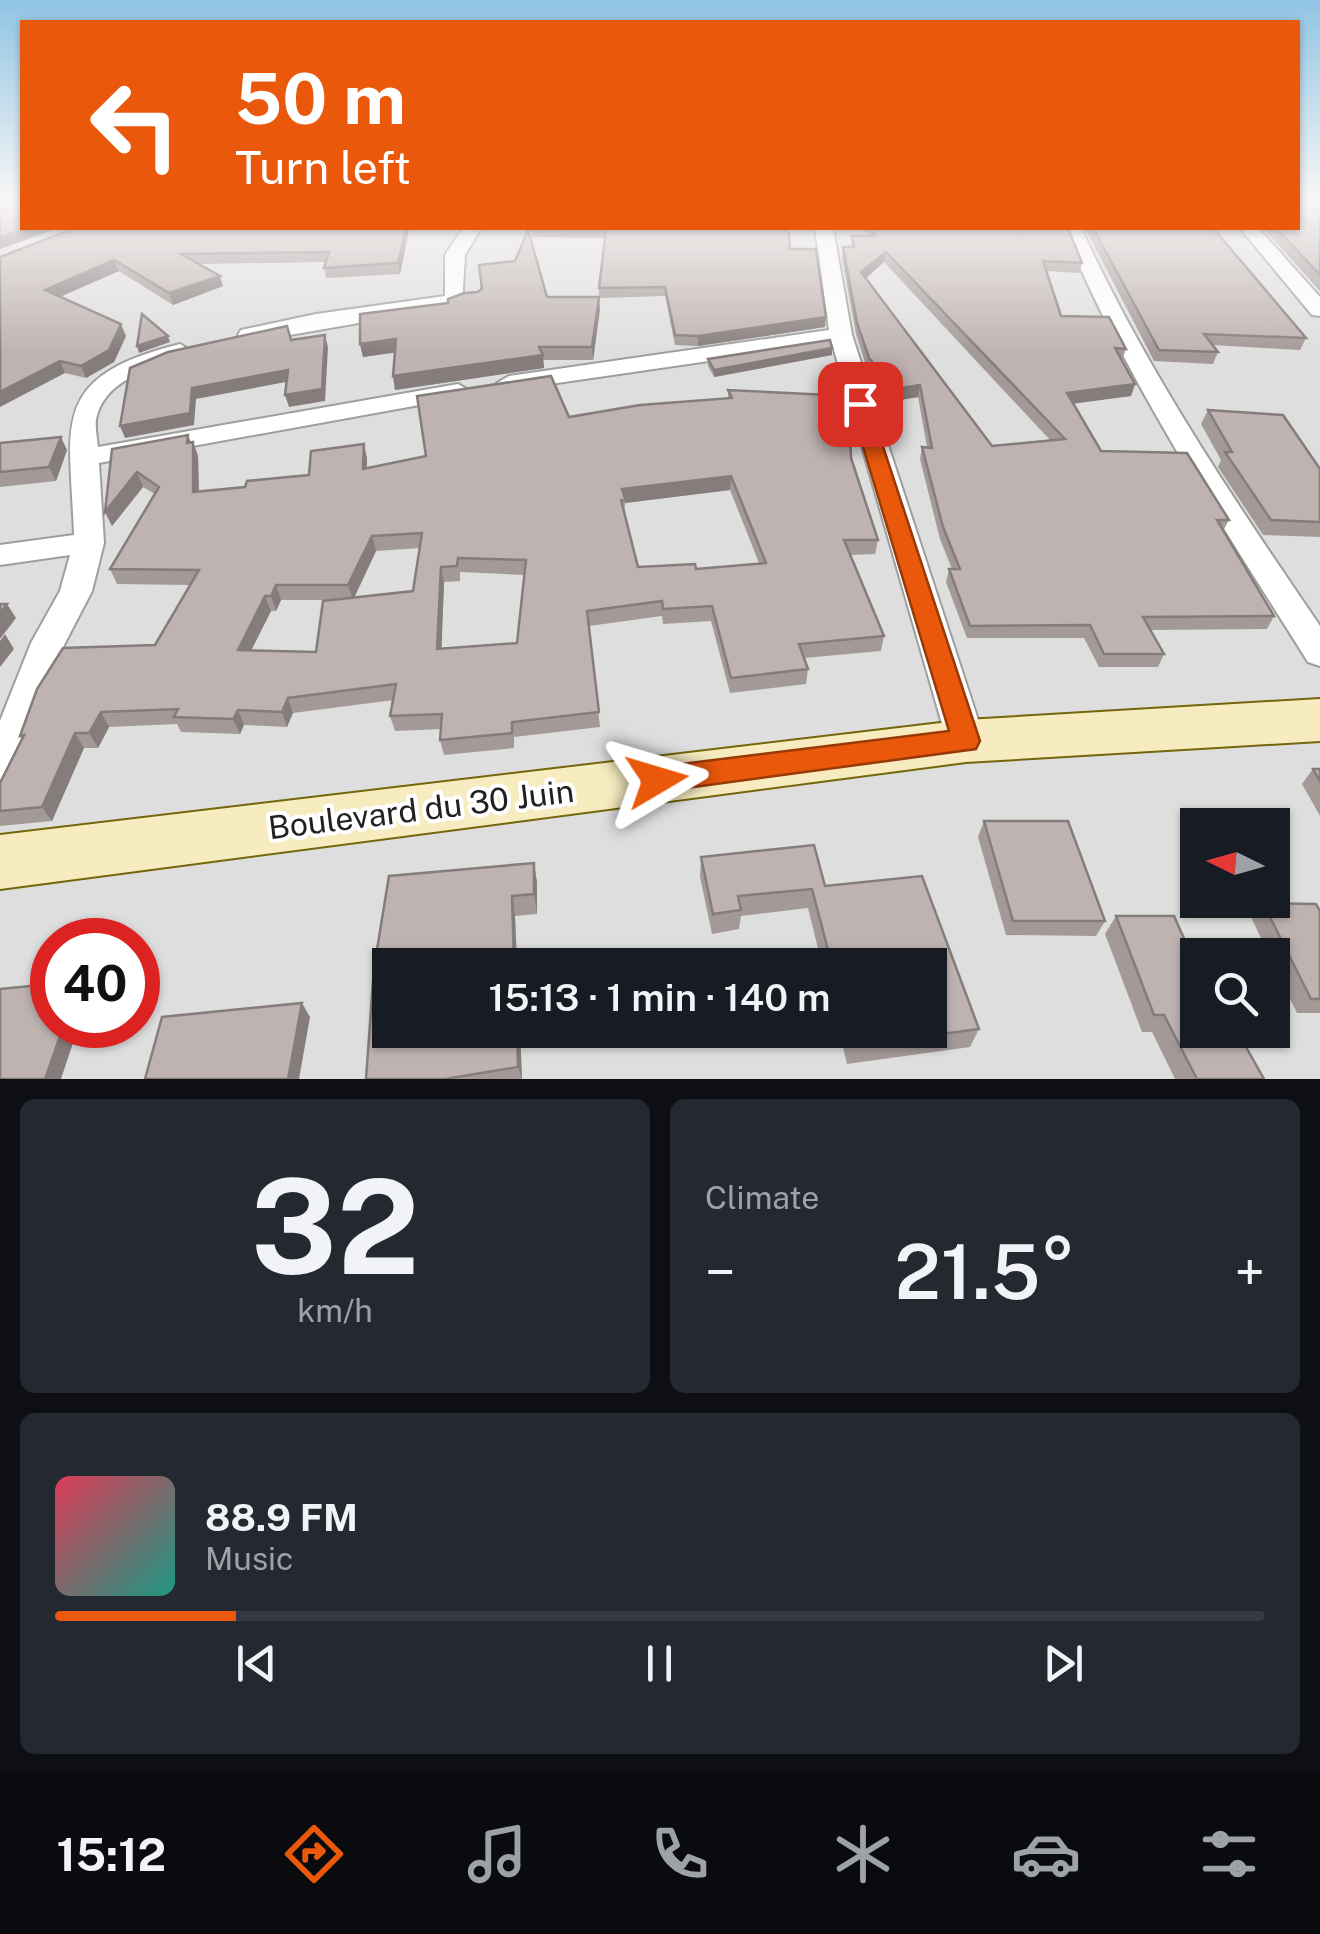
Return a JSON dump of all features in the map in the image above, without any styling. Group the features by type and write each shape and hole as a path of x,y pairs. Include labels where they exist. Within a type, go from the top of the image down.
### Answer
{"street":[{"path":"0,769 48,644 76,591 89,543 83,417 98,390 130,367 216,343 316,320 455,301 457,253"},
{"path":"828,253 840,335 966,741"},
{"path":"1082,253 1102,302 1174,427 1320,653"},
{"path":"1271,253 1320,310"},
{"path":"82,458 483,387 840,335"},
{"path":"0,555 89,543"},
{"name":"Boulevard du 30 Juin","path":"0,862 966,741 1320,720"}],"shaded area":[{"path":"0,253 1320,253 1320,1079 0,1079"}],"building":[{"path":"9,253 229,253 181,254 220,276 169,293 114,260 45,290 121,324 109,350 81,366 60,361 0,392 0,257"},
{"path":"329,253 400,253 398,263 324,268"},
{"path":"518,253 535,253 547,297 599,297 592,347 539,347 543,355 393,376 396,339 360,344 360,314 448,303 448,299 482,289 479,265 515,261"},
{"path":"603,253 817,253 826,317 698,336 675,335 665,287 599,288"},
{"path":"844,253 884,253 861,272 992,446 1065,439 887,253 1078,253 1082,263 1043,261 1061,316 1109,317 1126,349 1115,348 1135,384 1067,393 1101,451 1187,453 1229,520 1217,520 1274,616 1143,617 1164,654 1104,654 1090,625 970,626 949,569 960,569 943,527 922,447 932,448 920,385 896,389 869,358 857,323"},
{"path":"1107,253 1234,253 1306,338 1204,334 1218,352 1159,350"},
{"path":"1300,253 1320,253 1320,275"},
{"path":"142,314 168,336 137,346"},
{"path":"287,326 291,340 325,335 322,389 285,395 288,370 192,388 190,413 120,426 130,368 168,352"},
{"path":"830,340 832,348 714,370 708,359"},
{"path":"551,376 569,417 640,405 732,398 728,390 849,396 851,458 878,540 844,540 884,636 799,644 808,669 731,678 712,606 663,609 662,601 587,611 599,712 512,722 512,733 440,740 442,714 390,716 396,684 288,698 282,712 238,710 233,719 174,717 178,709 101,712 89,733 75,733 42,807 0,811 0,783 24,735 20,736 37,689 63,648 155,645 199,570 110,569 159,487 137,472 105,512 112,449 188,435 187,443 193,442 193,492 245,487 247,481 309,475 311,451 364,444 363,469 426,456 417,396","holes":["731,476 766,563 696,569 695,564 638,567 621,500 625,499 622,489","422,533 413,591 323,601 316,652 238,650 265,596 271,596 276,585 348,585 372,536","458,558 526,560 517,643 437,649 441,567 457,566"]},
{"path":"1208,410 1283,415 1320,469 1320,522 1271,520 1225,452 1232,452"},
{"path":"61,437 49,467 0,472 0,443"},
{"path":"984,821 1068,821 1105,921 1013,921"},
{"path":"814,845 825,886 922,876 979,1029 947,1033 947,948 828,948 812,889 738,896 741,910 713,914 701,857"},
{"path":"534,863 534,894 512,896 514,948 377,948 389,876"},
{"path":"1290,904 1316,904 1320,911 1320,999 1311,999 1290,957 1290,938 1280,938 1270,918 1290,918"},
{"path":"1116,916 1174,916 1184,938 1180,938 1180,1046 1164,1015 1154,1015"},
{"path":"30,986 30,1048 56,1048 45,1079 0,1079 0,989"},
{"path":"372,996 372,1048 517,1048 518,1067 445,1079 366,1079"},
{"path":"302,1003 288,1079 145,1079 154,1048 160,1048 162,1017"},
{"path":"1181,1048 1247,1048 1264,1079 1197,1079"}],"route":[{"path":"657,780 966,741 860,404"}]}
